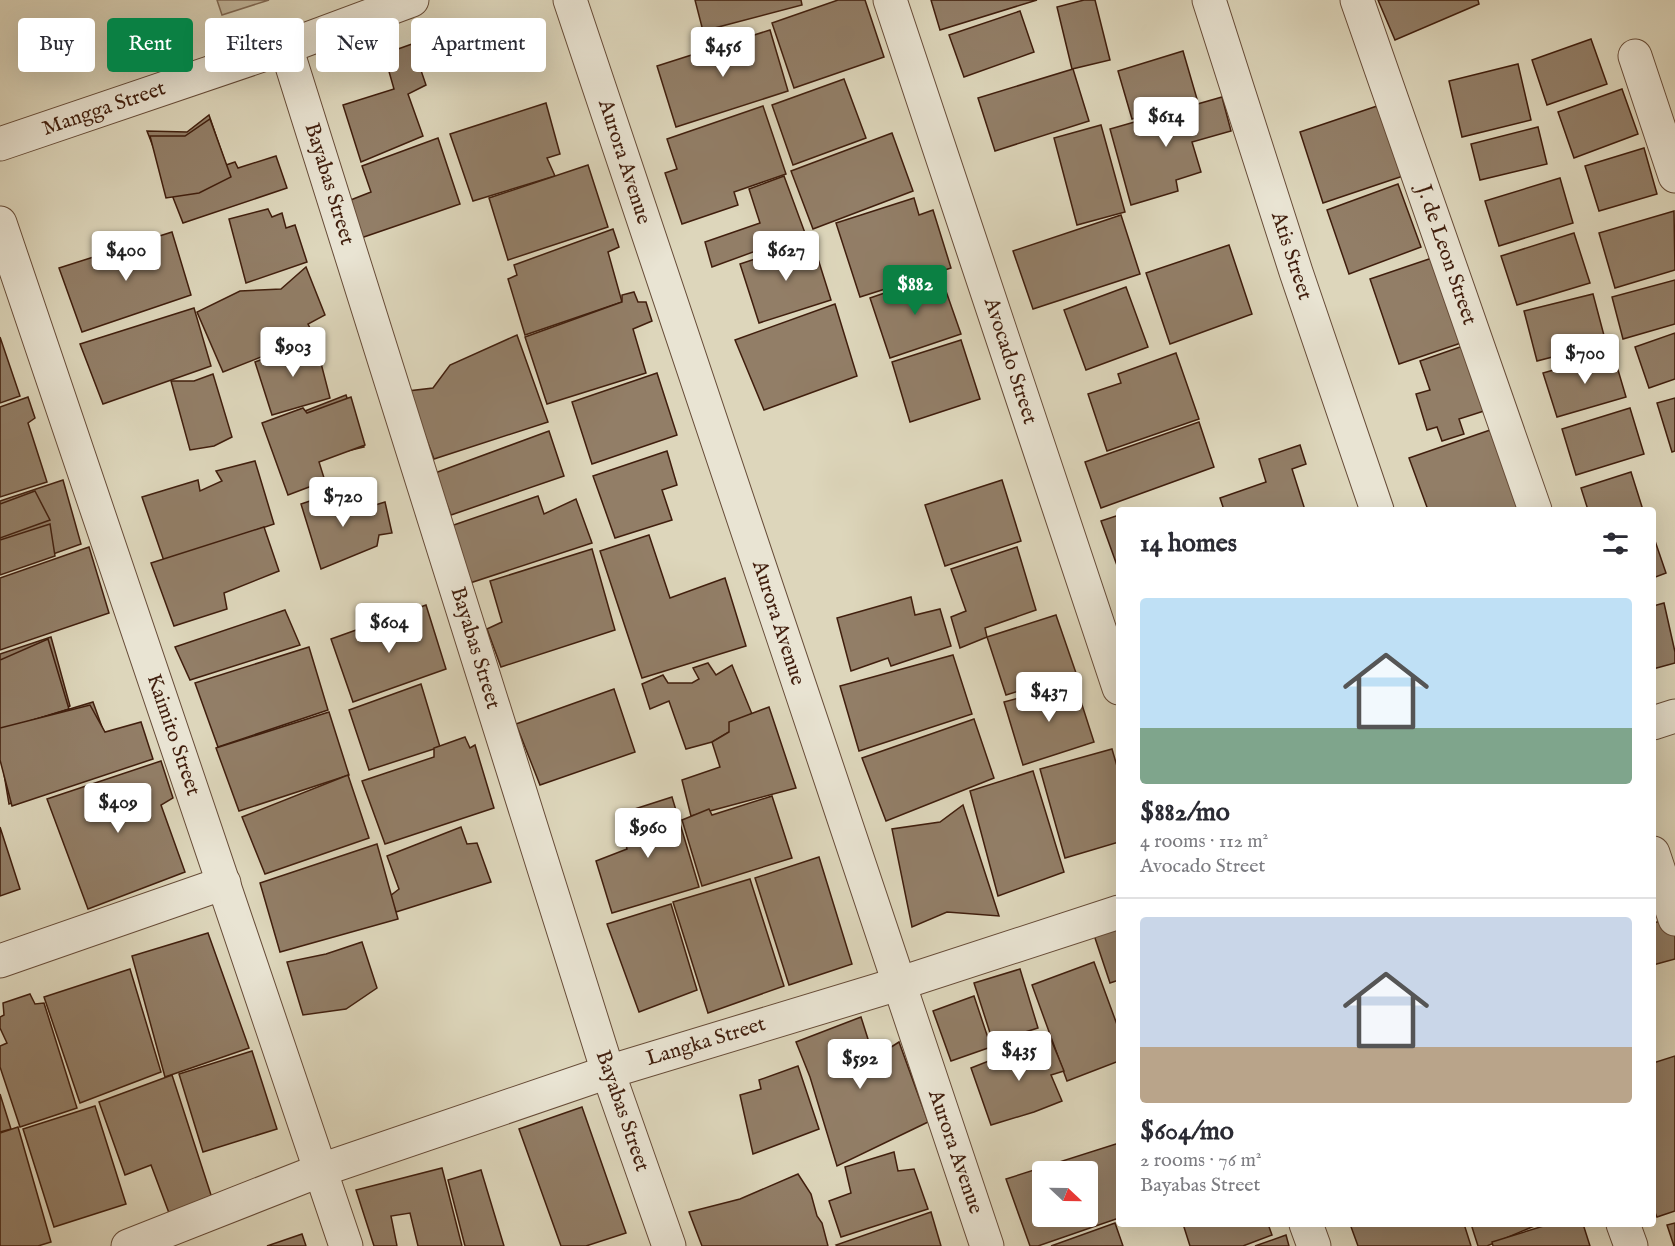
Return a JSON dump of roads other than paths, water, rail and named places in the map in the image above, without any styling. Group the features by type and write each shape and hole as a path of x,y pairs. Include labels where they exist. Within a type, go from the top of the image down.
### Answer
{"street":[{"name":"Mangga Street","path":"304,40 412,0"},
{"name":"Aurora Avenue","path":"570,0 987,1246"},
{"name":"Avocado Street","path":"890,0 1116,679"},
{"name":"Atis Street","path":"1209,0 1296,272 1376,507"},
{"name":"J. de Leon Street","path":"1357,0 1534,507"},
{"path":"1635,56 1675,176"},
{"name":"Mangga Street","path":"0,144 212,72"},
{"name":"Bayabas Street","path":"294,72 608,1072 669,1246"},
{"name":"Kaimito Street","path":"0,223 346,1246"},
{"path":"1656,722 1675,716"},
{"path":"1656,862 1675,919"},
{"path":"0,961 224,883"},
{"name":"Langka Street","path":"128,1246 321,1170 608,1072 898,984 1116,913"},
{"path":"1307,1227 1314,1246"},
{"path":"1624,1227 1631,1246"}]}
